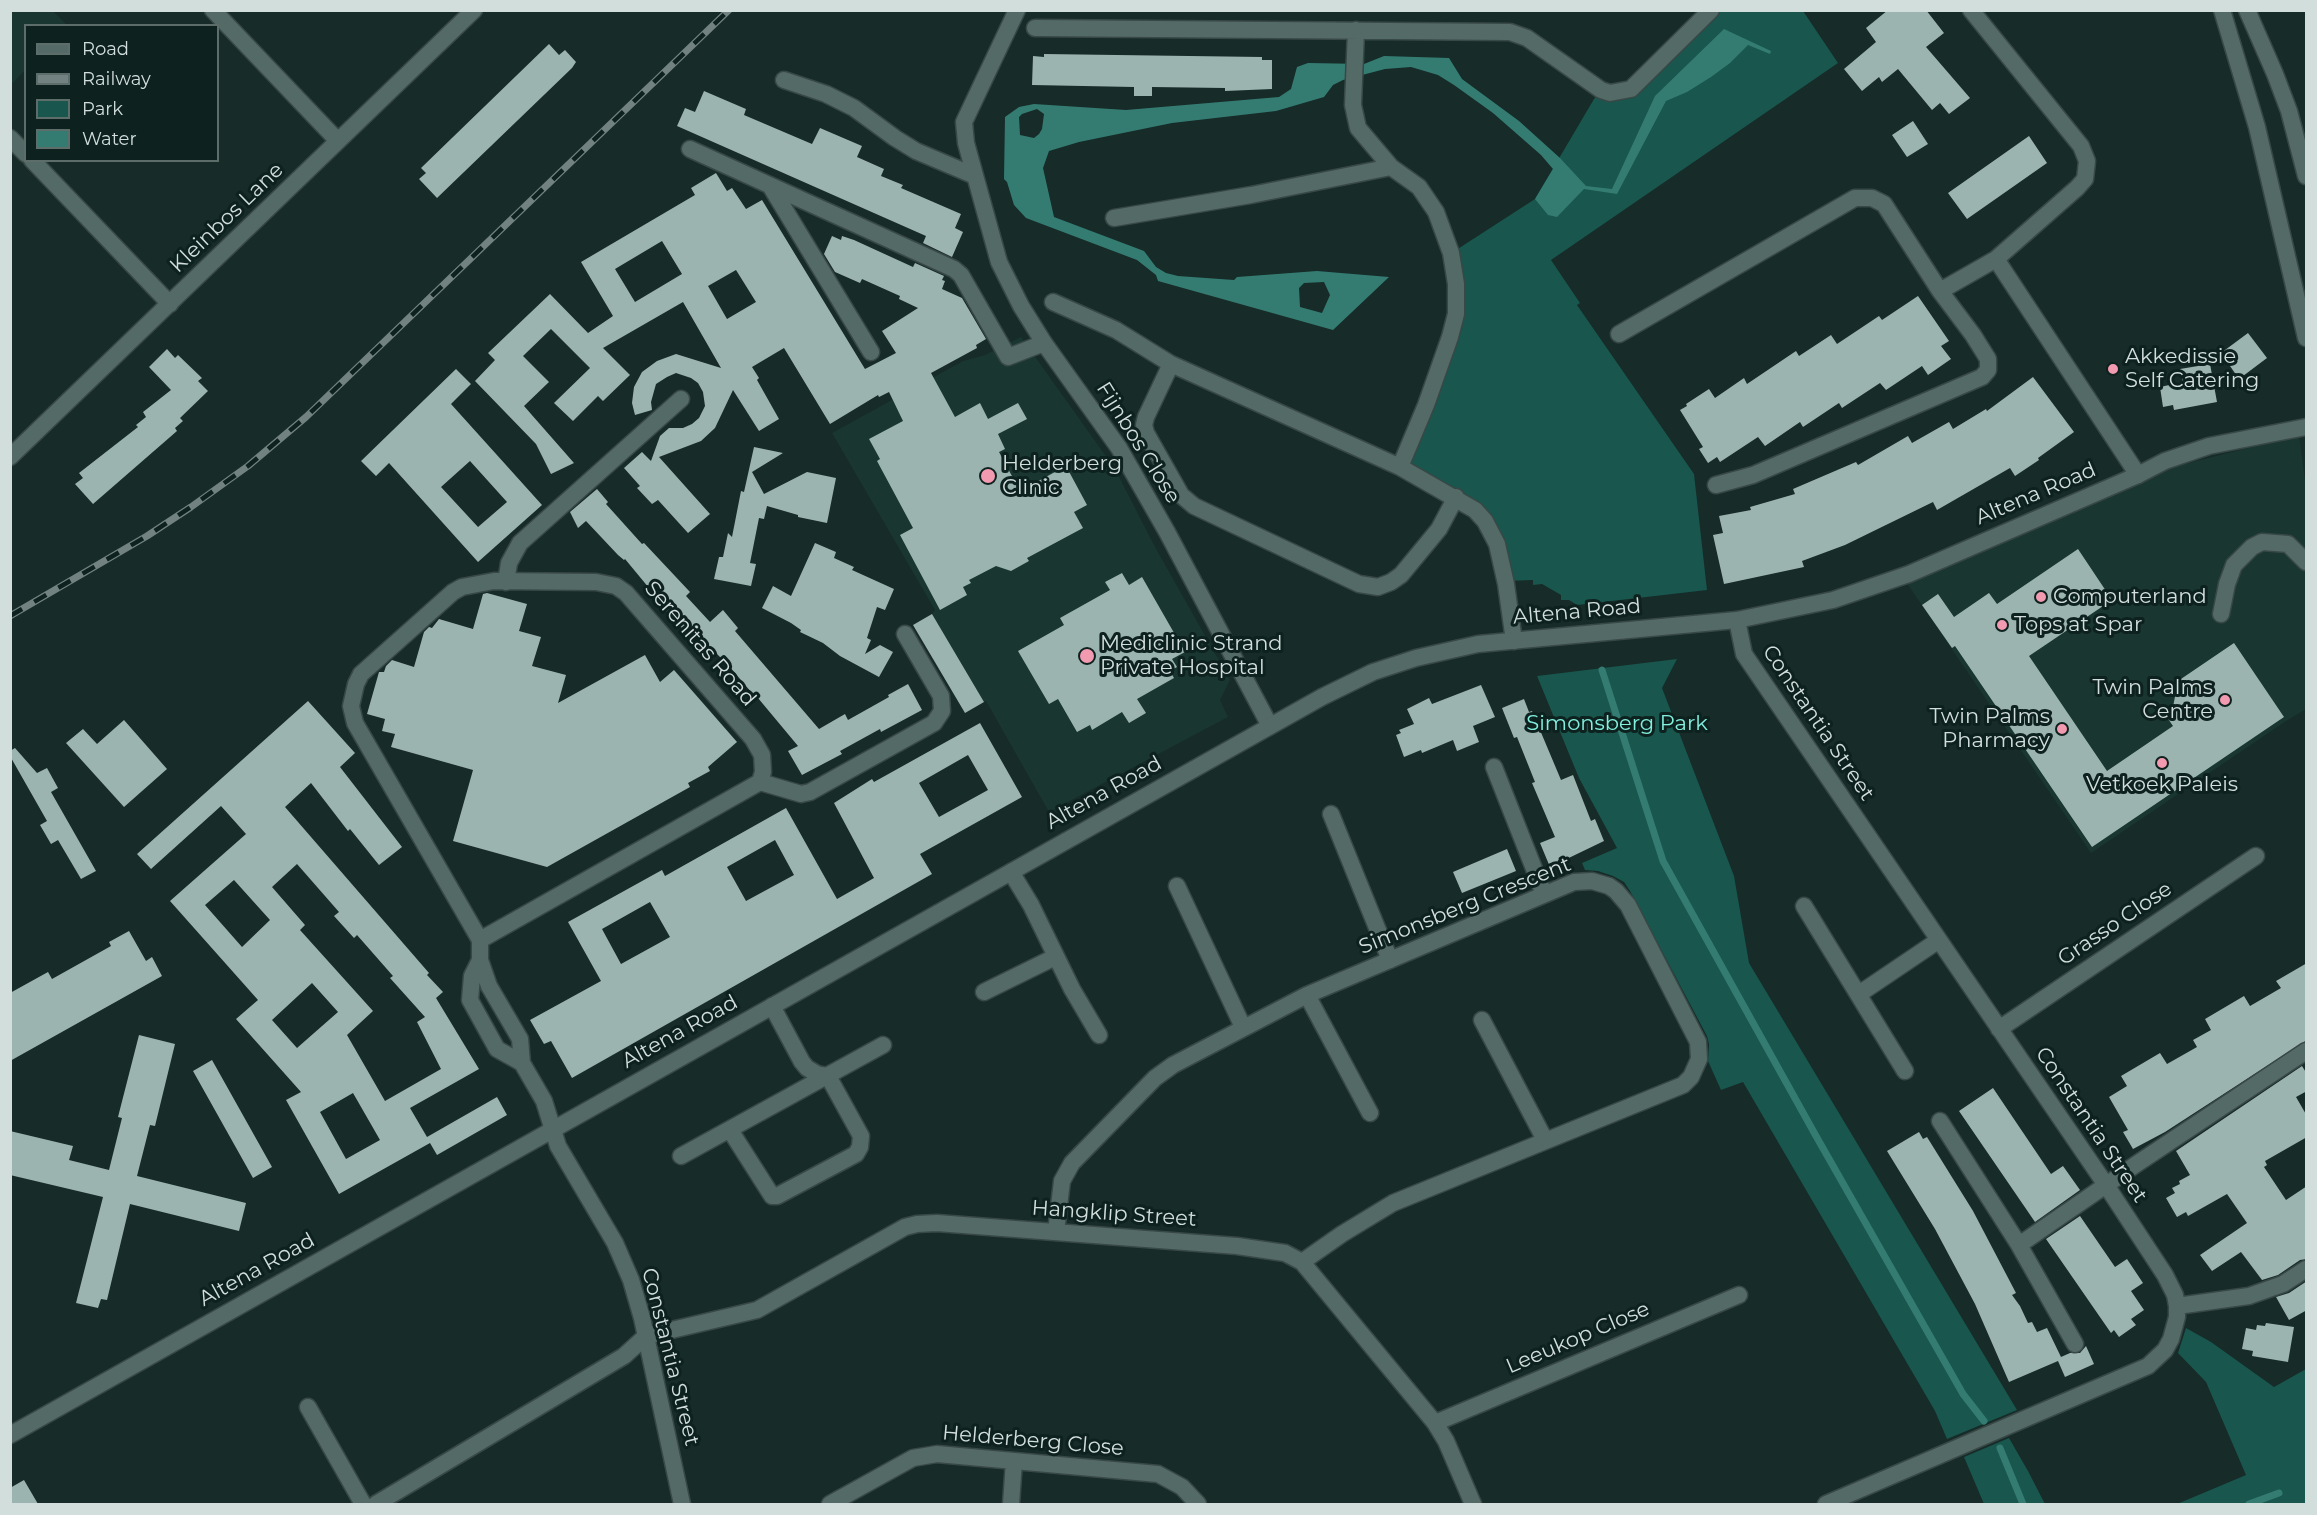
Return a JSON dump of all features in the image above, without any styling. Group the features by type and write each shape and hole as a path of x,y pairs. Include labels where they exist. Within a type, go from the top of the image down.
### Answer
{"street":[{"path":"213,10 338,141"},
{"name":"Kleinbos Lane","path":"10,457 474,10"},
{"name":"Fijnbos Close","path":"1017,10 964,122 966,143 1006,279 1044,343 1119,448 1167,532 1270,726"},
{"path":"1035,28 1356,30 1519,34 1601,90 1610,93 1631,89 1711,10"},
{"path":"1940,291 1996,259 2077,188 2085,179 2087,161 2081,146 1971,10"},
{"path":"2222,10 2257,127 2307,338"},
{"path":"2247,10 2289,111 2307,176"},
{"path":"1356,30 1354,117 1358,128 1391,167 1419,187 1436,212 1451,253 1458,302 1450,337 1426,405 1400,467"},
{"path":"784,80 826,94 854,108 916,151 976,179"},
{"path":"10,138 24,152"},
{"path":"690,149 954,269 961,275 1008,357 1044,343"},
{"path":"34,162 170,304"},
{"path":"1114,218 1251,195 1391,167"},
{"path":"771,187 871,352"},
{"path":"1619,334 1855,198 1872,198 1884,204 1940,291 1988,359 1988,370 1982,377 1753,474 1716,485"},
{"path":"1996,259 2138,474"},
{"path":"1053,302 1116,330 1171,364 1400,467 1456,497 1475,510 1485,521 1497,544 1506,584 1514,640"},
{"path":"1171,364 1144,425 1146,433 1181,495 1194,506 1359,584 1378,587 1391,582 1401,574 1438,529 1456,497"},
{"path":"506,582 509,563 520,543 681,399"},
{"name":"Altena Road","path":"10,1435 1322,696 1395,665 1466,646 1737,620 1820,604 1886,583 2138,474 2165,460 2209,446 2307,427"},
{"path":"2221,614 2230,573 2242,556 2252,547 2262,542 2288,544 2307,562"},
{"name":"Serenitas Road","path":"480,940 359,731 352,716 351,706 353,691 361,674 453,592 483,582 596,582 616,586 626,593 753,739 762,755 760,782"},
{"name":"Constantia Street","path":"1737,620 1744,654 2106,1185 2171,1285 2177,1306 2177,1317 2171,1339 2165,1350 2148,1366 1826,1504"},
{"path":"553,1129 544,1101 522,1063 520,1039 489,986 480,960 480,940 760,782 801,794 810,792 934,723 942,711 941,696 904,634"},
{"path":"1494,767 1544,894"},
{"path":"1331,814 1390,960"},
{"name":"Grasso Close","path":"1999,1029 2256,856"},
{"path":"1011,872 1031,905 1055,957 1099,1035"},
{"name":"Simonsberg Crescent","path":"1056,1232 1062,1181 1072,1163 1155,1078 1189,1055 1307,994 1544,894 1583,880 1600,882 1616,891 1628,904 1695,1034 1700,1050 1691,1077 1683,1085 1394,1203 1342,1234 1302,1262"},
{"path":"1177,886 1243,1027"},
{"path":"1804,906 1905,1071"},
{"path":"1858,994 1939,940"},
{"path":"984,992 1055,957"},
{"path":"480,960 472,976 470,1000 497,1049 522,1063"},
{"path":"1307,994 1370,1113"},
{"path":"772,1006 802,1062 817,1074 828,1076"},
{"path":"1482,1020 1545,1140"},
{"path":"681,1156 883,1046"},
{"path":"2019,1245 2307,1051"},
{"path":"730,1130 772,1196 777,1196 856,1154 860,1147 861,1136 828,1076"},
{"path":"1940,1121 2019,1245 2074,1344"},
{"name":"Constantia Street","path":"553,1129 558,1146 624,1263 646,1336 682,1504"},
{"name":"Hangklip Street","path":"646,1336 758,1310 893,1233 911,1226 937,1223 1237,1246 1285,1253 1302,1262 1435,1423 1446,1441 1473,1504"},
{"path":"2177,1306 2249,1296 2283,1284 2307,1269"},
{"name":"Leeukop Close","path":"1435,1423 1739,1295"},
{"path":"375,1504 624,1356 646,1336"},
{"path":"308,1407 363,1504"},
{"name":"Helderberg Close","path":"830,1504 913,1458 926,1455 1158,1474 1182,1487 1198,1504"},
{"path":"1011,1504 1014,1461"}],"shaded area":[{"path":"11,10 53,11 66,24 24,24 24,71 11,85"},
{"path":"1021,337 1115,469 1155,547 1230,680 1220,700 1228,717 1049,812 986,701 984,702 932,614 935,610 832,433 963,361 985,355"},
{"path":"2299,435 2306,488 2306,709 2091,853 1904,579 2138,476"}],"green space":[{"path":"1712,11 1803,11 1838,63 1551,260 1580,303 1577,305 1694,474 1707,590 1577,605 1569,600 1561,600 1561,595 1542,584 1533,585 1533,580 1507,581 1486,520 1404,464 1451,337 1453,252 1535,199 1594,99 1601,91 1621,93"},
{"name":"Simonsberg Park","path":"1677,659 1662,688 1734,876 1749,963 2017,1410 1947,1439 1935,1411 1743,1082 1721,1090 1708,1061 1707,1036 1630,891 1624,882 1598,871 1585,870 1582,863 1617,848 1579,778 1537,676"},
{"path":"2186,1328 2211,1342 2274,1387 2306,1369 2306,1504 2177,1504 2246,1475 2206,1382 2178,1353"},
{"path":"2009,1438 2045,1504 1984,1504 1964,1457"}],"water":[{"path":"1724,29 1771,51 1770,54 1748,45 1730,63 1711,77 1687,92 1666,101 1617,194 1584,189 1557,217 1548,215 1535,199 1553,169 1541,155 1493,113 1454,85 1438,75 1411,67 1385,69 1343,80 1333,85 1324,97 1276,111 1172,123 1079,142 1049,151 1043,168 1054,217 1144,251 1156,267 1166,273 1234,280 1237,277 1317,271 1389,277 1333,330 1158,281 1156,275 1137,260 1026,218 1014,205 1004,179 1005,117 1019,107 1034,104 1126,110 1279,97 1291,89 1297,67 1308,63 1364,64 1384,56 1449,58 1462,79 1519,121 1560,158 1586,186 1612,189 1655,96","holes":["1037,109 1044,114 1039,134 1034,138 1020,135 1019,117","1324,282 1330,295 1322,313 1300,307 1299,288 1304,283"]}],"building":[{"path":"1888,10 1926,10 1944,33 1926,47 1970,98 1949,114 1940,103 1932,110 1898,69 1882,82 1879,77 1862,91 1844,69 1876,42 1866,28"},
{"path":"549,44 559,55 565,50 576,62 572,68 437,198 419,179 426,173 421,168"},
{"path":"1044,54 1262,57 1262,60 1272,60 1272,89 1225,91 1225,88 1152,87 1152,96 1134,96 1134,87 1032,85 1033,56 1044,57"},
{"path":"704,91 746,109 744,115 812,144 820,128 862,146 857,157 884,169 881,176 903,185 901,188 961,214 955,228 963,232 952,257 923,243 926,236 677,126 685,108 695,112"},
{"path":"1913,121 1928,144 1907,157 1892,135"},
{"path":"2029,136 2047,163 1967,219 1948,193"},
{"path":"716,173 727,191 732,188 746,209 762,200 865,369 896,353 882,331 918,308 899,299 900,296 862,279 860,283 835,272 824,254 832,236 841,240 842,236 854,240 913,267 915,263 944,276 942,289 962,298 986,339 976,345 977,348 931,373 955,417 980,403 988,419 1018,403 1027,419 998,434 1005,449 999,452 1020,491 1066,466 1087,505 1074,512 1083,528 1027,558 1029,561 1011,571 996,566 969,580 971,583 963,587 967,595 940,610 900,535 913,528 877,461 880,459 869,439 903,421 889,392 879,397 878,395 830,424 784,348 752,367 779,419 759,431 733,390 715,428 701,441 659,457 710,514 688,533 658,500 652,504 637,488 640,486 624,468 642,452 651,461 660,436 669,428 683,428 692,424 699,418 705,406 703,392 698,383 676,373 656,384 651,402 652,410 635,415 632,403 634,387 642,372 657,361 676,354 721,368 683,302 603,348 630,375 603,401 598,396 573,421 554,403 590,368 551,329 523,356 549,382 524,406 574,463 551,474 536,444 475,381 495,360 488,353 550,294 588,333 613,316 581,262 695,195 691,188","holes":["662,241 682,274 635,302 615,269","736,270 756,302 727,319 708,286"]},
{"path":"1918,296 1949,341 1941,346 1951,359 1928,375 1922,366 1886,390 1880,383 1842,408 1839,403 1803,427 1800,422 1765,446 1758,437 1720,462 1717,457 1708,463 1699,449 1703,447 1680,410 1687,406 1686,404 1709,389 1715,398 1744,378 1747,384 1796,351 1799,356 1831,335 1837,344 1879,316 1882,320"},
{"path":"2248,333 2267,358 2239,379 2221,353"},
{"path":"167,349 175,358 178,355 202,378 198,381 208,391 180,418 183,421 175,428 177,431 93,504 75,484 83,478 79,473 138,427 136,425 146,417 143,412 171,390 149,367"},
{"path":"2210,364 2217,402 2174,410 2173,405 2163,407 2160,387 2183,382 2180,369"},
{"path":"456,369 471,384 451,404 542,505 478,562 389,463 376,476 361,461","holes":["470,461 507,502 478,527 441,487"]},
{"path":"2033,377 2074,432 2038,458 2039,460 2015,476 2010,468 1937,510 1933,502 1845,545 1802,561 1804,567 1724,584 1713,535 1723,533 1719,516 1751,510 1750,507 1795,494 1793,489 1856,462 1858,465 1908,436 1912,443 1949,422 1953,429 1986,409 1987,411"},
{"path":"754,447 783,453 752,472 764,494 807,472 836,478 827,523 798,517 798,515 767,506 764,519 759,518 750,563 756,564 751,586 714,579 719,557 723,557 728,533 732,537 741,491 744,492"},
{"path":"597,489 608,502 606,504 642,544 644,543 690,592 686,596 710,622 723,610 738,628 735,631 819,729 845,714 848,720 908,684 922,710 881,732 880,729 840,751 842,754 802,775 788,751 798,746 729,666 708,645 706,646 689,625 683,629 677,623 625,559 618,555 586,521 578,528 570,512"},
{"path":"815,543 836,552 834,558 854,567 852,570 894,589 885,610 877,607 867,638 871,640 865,654 880,645 893,652 879,677 840,656 823,643 800,632 801,630 791,623 762,608 773,586 791,596"},
{"name":"Twin Palms Centre","path":"2078,549 2112,600 2029,656 2107,771 2173,726 2164,713 2173,707 2178,681 2234,643 2284,717 2092,847 1955,646 1952,648 1922,605 1938,594 1954,617 1989,593 1997,604"},
{"path":"1122,573 1129,585 1142,577 1185,652 1172,659 1177,667 1170,671 1174,678 1137,699 1146,713 1129,723 1122,712 1092,730 1090,725 1077,732 1058,699 1049,704 1018,651 1064,625 1060,618 1110,590 1105,582"},
{"path":"487,593 527,604 519,631 541,637 532,666 566,675 558,703 645,655 660,682 674,670 737,742 708,767 710,771 688,783 690,787 547,867 453,841 473,770 391,747 395,734 382,731 385,719 367,714 379,672 384,672 392,660 414,667 424,632 429,627 432,628 439,619 473,629 483,594"},
{"path":"932,614 984,702 965,713 913,625"},
{"path":"1481,685 1495,717 1473,726 1479,742 1457,751 1453,740 1422,753 1421,750 1404,757 1396,735 1401,733 1399,730 1414,724 1407,709 1429,698 1432,704"},
{"path":"1524,699 1529,712 1532,711 1561,780 1573,775 1591,821 1595,819 1604,841 1550,867 1540,843 1555,837 1532,783 1535,782 1517,737 1514,738 1502,708"},
{"path":"308,701 355,753 340,767 402,847 379,865 350,829 348,831 311,783 285,807 429,973 427,975 443,992 436,998 479,1069 410,1108 427,1137 497,1097 507,1115 437,1155 430,1143 339,1194 286,1100 301,1092 236,1019 258,1000 170,901 246,834 221,806 151,869 137,854","holes":["297,864 339,912 334,916 354,938 357,935 393,976 390,978 425,1017 417,1022 441,1069 385,1101 347,1035 373,1011 300,930 305,925 272,887","234,880 270,920 242,947 205,905","312,983 338,1012 297,1048 272,1020","353,1093 380,1140 346,1159 320,1112"]},
{"path":"124,720 167,769 124,807 66,743 83,729 97,744"},
{"path":"980,723 1022,797 920,854 932,874 572,1078 551,1041 544,1044 530,1020 601,981 568,922 662,870 665,876 786,808 837,899 874,878 834,803 872,779 874,782","holes":["968,755 988,790 939,817 919,783","775,840 794,875 746,901 727,867","650,902 670,937 621,964 602,929"]},
{"path":"15,748 37,773 47,768 58,788 51,792 96,871 81,879 58,840 51,844 40,825 47,821 10,756 10,751"},
{"path":"1507,849 1516,871 1462,893 1453,872"},
{"path":"129,931 146,961 152,957 162,976 10,1061 10,993 48,972 52,979 111,946 109,942"},
{"path":"2307,963 2307,1040 2165,1132 2133,1149 2123,1132 2128,1130 2109,1097 2127,1086 2121,1076 2160,1053 2167,1064 2197,1047 2193,1040 2211,1030 2205,1019 2244,996 2250,1006 2281,988 2276,981"},
{"path":"139,1035 175,1044 155,1126 150,1125 137,1176 246,1203 239,1231 130,1204 107,1300 101,1299 98,1308 76,1303 103,1197 10,1175 10,1131 73,1146 69,1160 109,1170 122,1118 118,1117"},
{"path":"212,1060 272,1167 253,1178 193,1071"},
{"path":"2302,1066 2307,1074 2307,1091 2296,1097 2307,1116 2307,1137 2265,1161 2267,1165 2264,1167 2286,1200 2307,1186 2307,1259 2300,1260 2278,1275 2262,1280 2241,1252 2212,1271 2200,1255 2247,1223 2227,1194 2188,1216 2186,1212 2177,1217 2166,1198 2175,1193 2172,1188 2180,1184 2179,1181 2190,1175 2176,1151"},
{"path":"1993,1088 2051,1174 2063,1166 2080,1190 2035,1222 1959,1111"},
{"path":"1919,1132 1923,1139 1927,1137 1973,1211 2016,1293 2012,1295 2028,1323 2032,1322 2037,1332 2047,1328 2061,1357 2070,1353 2080,1353 2086,1346 2094,1364 2065,1377 2058,1361 2009,1382 1975,1304 1935,1229 1887,1151"},
{"path":"2080,1216 2115,1267 2127,1259 2143,1283 2131,1291 2144,1310 2131,1319 2136,1325 2119,1337 2114,1330 2111,1333 2046,1239"},
{"path":"2307,1281 2307,1310 2289,1320 2276,1297 2289,1293"},
{"path":"2266,1323 2294,1327 2288,1362 2252,1356 2253,1351 2242,1349 2246,1328 2256,1330 2257,1325 2265,1326"},
{"path":"24,1480 38,1504 10,1504 10,1488"}],"waterway":[{"path":"1602,670 1663,861 1963,1394 1984,1421"},
{"path":"2000,1448 2023,1504"},
{"path":"2249,1504 2279,1493"}],"railway":[{"path":"10,616 147,536 248,466 306,417 729,10"}],"place":[{"name":"Akkedissie Self Catering","path":"2113,369"},
{"name":"Helderberg Clinic","path":"988,476"},
{"name":"Computerland","path":"2041,597"},
{"name":"Tops at Spar","path":"2002,625"},
{"name":"Mediclinic Strand Private Hospital","path":"1087,656"},
{"name":"Twin Palms Centre","path":"2225,700"},
{"name":"Twin Palms Pharmacy","path":"2062,729"},
{"name":"Vetkoek Paleis","path":"2162,763"}]}
